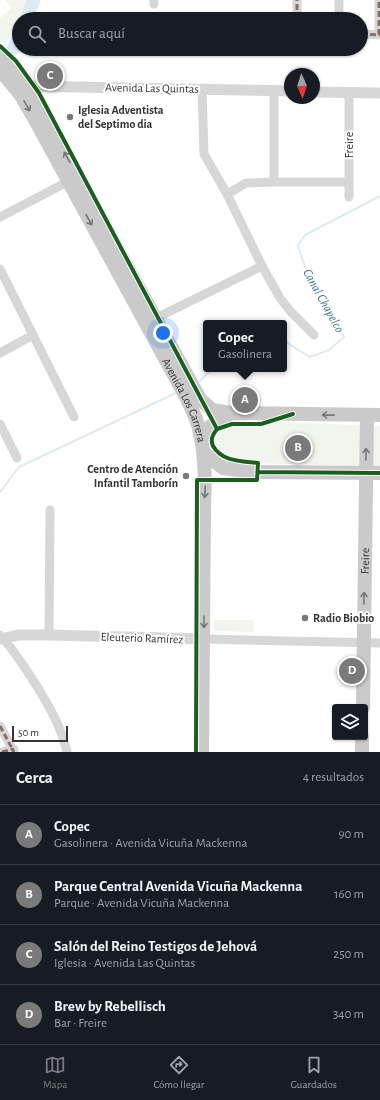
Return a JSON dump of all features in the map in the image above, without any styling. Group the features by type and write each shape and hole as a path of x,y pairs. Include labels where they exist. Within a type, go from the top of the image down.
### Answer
{"main road":[{"name":"Avenida Los Carrera","path":"0,54 5,70 21,86 73,179 156,318 200,399 212,410 232,413 373,415"},
{"name":"Avenida Los Carrera","path":"73,179 187,399 198,424 204,453 205,480 202,752"},
{"path":"201,438 214,422 232,413"},
{"name":"Freire","path":"363,704 366,473 373,415"},
{"path":"204,453 223,468 253,472 380,473"},
{"path":"362,740 362,752"}],"street":[{"path":"297,0 297,12"},
{"path":"339,0 339,12"},
{"path":"368,34 379,35 379,0"},
{"name":"Avenida Las Quintas","path":"21,86 284,91"},
{"path":"202,89 204,154 227,194 262,266 280,298 291,312 314,335"},
{"path":"274,91 274,182"},
{"path":"320,92 380,93"},
{"name":"Freire","path":"349,92 349,197"},
{"path":"0,217 73,179"},
{"path":"227,194 246,183 348,182"},
{"path":"156,318 262,266"},
{"path":"0,269 74,417"},
{"path":"0,353 33,335"},
{"path":"0,424 17,458"},
{"path":"49,635 50,510"},
{"name":"Eleuterio Ramírez","path":"1,637 19,635 49,635 380,643"},
{"path":"1,637 21,660 57,720 64,736 67,752"},
{"path":"0,726 14,750 2,752"}],"shaded area":[{"path":"5,0 28,0 22,12 12,12 12,31 5,44 0,39 0,18 12,8"},
{"path":"228,420 380,426 380,467 254,463 221,459 210,436 216,424"},
{"path":"214,620 253,620 254,632 214,631"}],"waterway":[{"path":"29,12 34,0"},
{"path":"0,64 12,49"},
{"name":"Canal Chapelco","path":"287,343 310,357 329,350 344,337 323,304 306,270 298,245 305,235 380,196"},
{"name":"Canal Chapelco","path":"200,381 209,372"},
{"name":"Canal Chapelco","path":"0,492 19,467 178,392"}],"marked path":[{"path":"297,0 297,12"},
{"path":"379,0 379,35"},
{"path":"368,34 380,35"},
{"path":"0,726 14,752"},
{"path":"2,752 14,749"}],"cycle path":[{"path":"0,46 16,61 39,93 217,429 212,437 213,446 227,458 258,463 257,480 197,480 196,752"},
{"path":"217,429 232,424 261,424 293,414"},
{"path":"258,472 380,473"}],"place":[{"name":"Salón del Reino Testigos de Jehová","path":"50,76"},
{"name":"Iglesia Adventista del Septimo dia","path":"70,117"},
{"name":"Copec","path":"245,400"},
{"name":"Parque Central Avenida Vicuña Mackenna","path":"298,448"},
{"name":"Centro de Atención Infantil Tamborín","path":"186,476"},
{"name":"Radio Biobio","path":"305,618"},
{"name":"Brew by Rebellisch","path":"352,671"}]}
